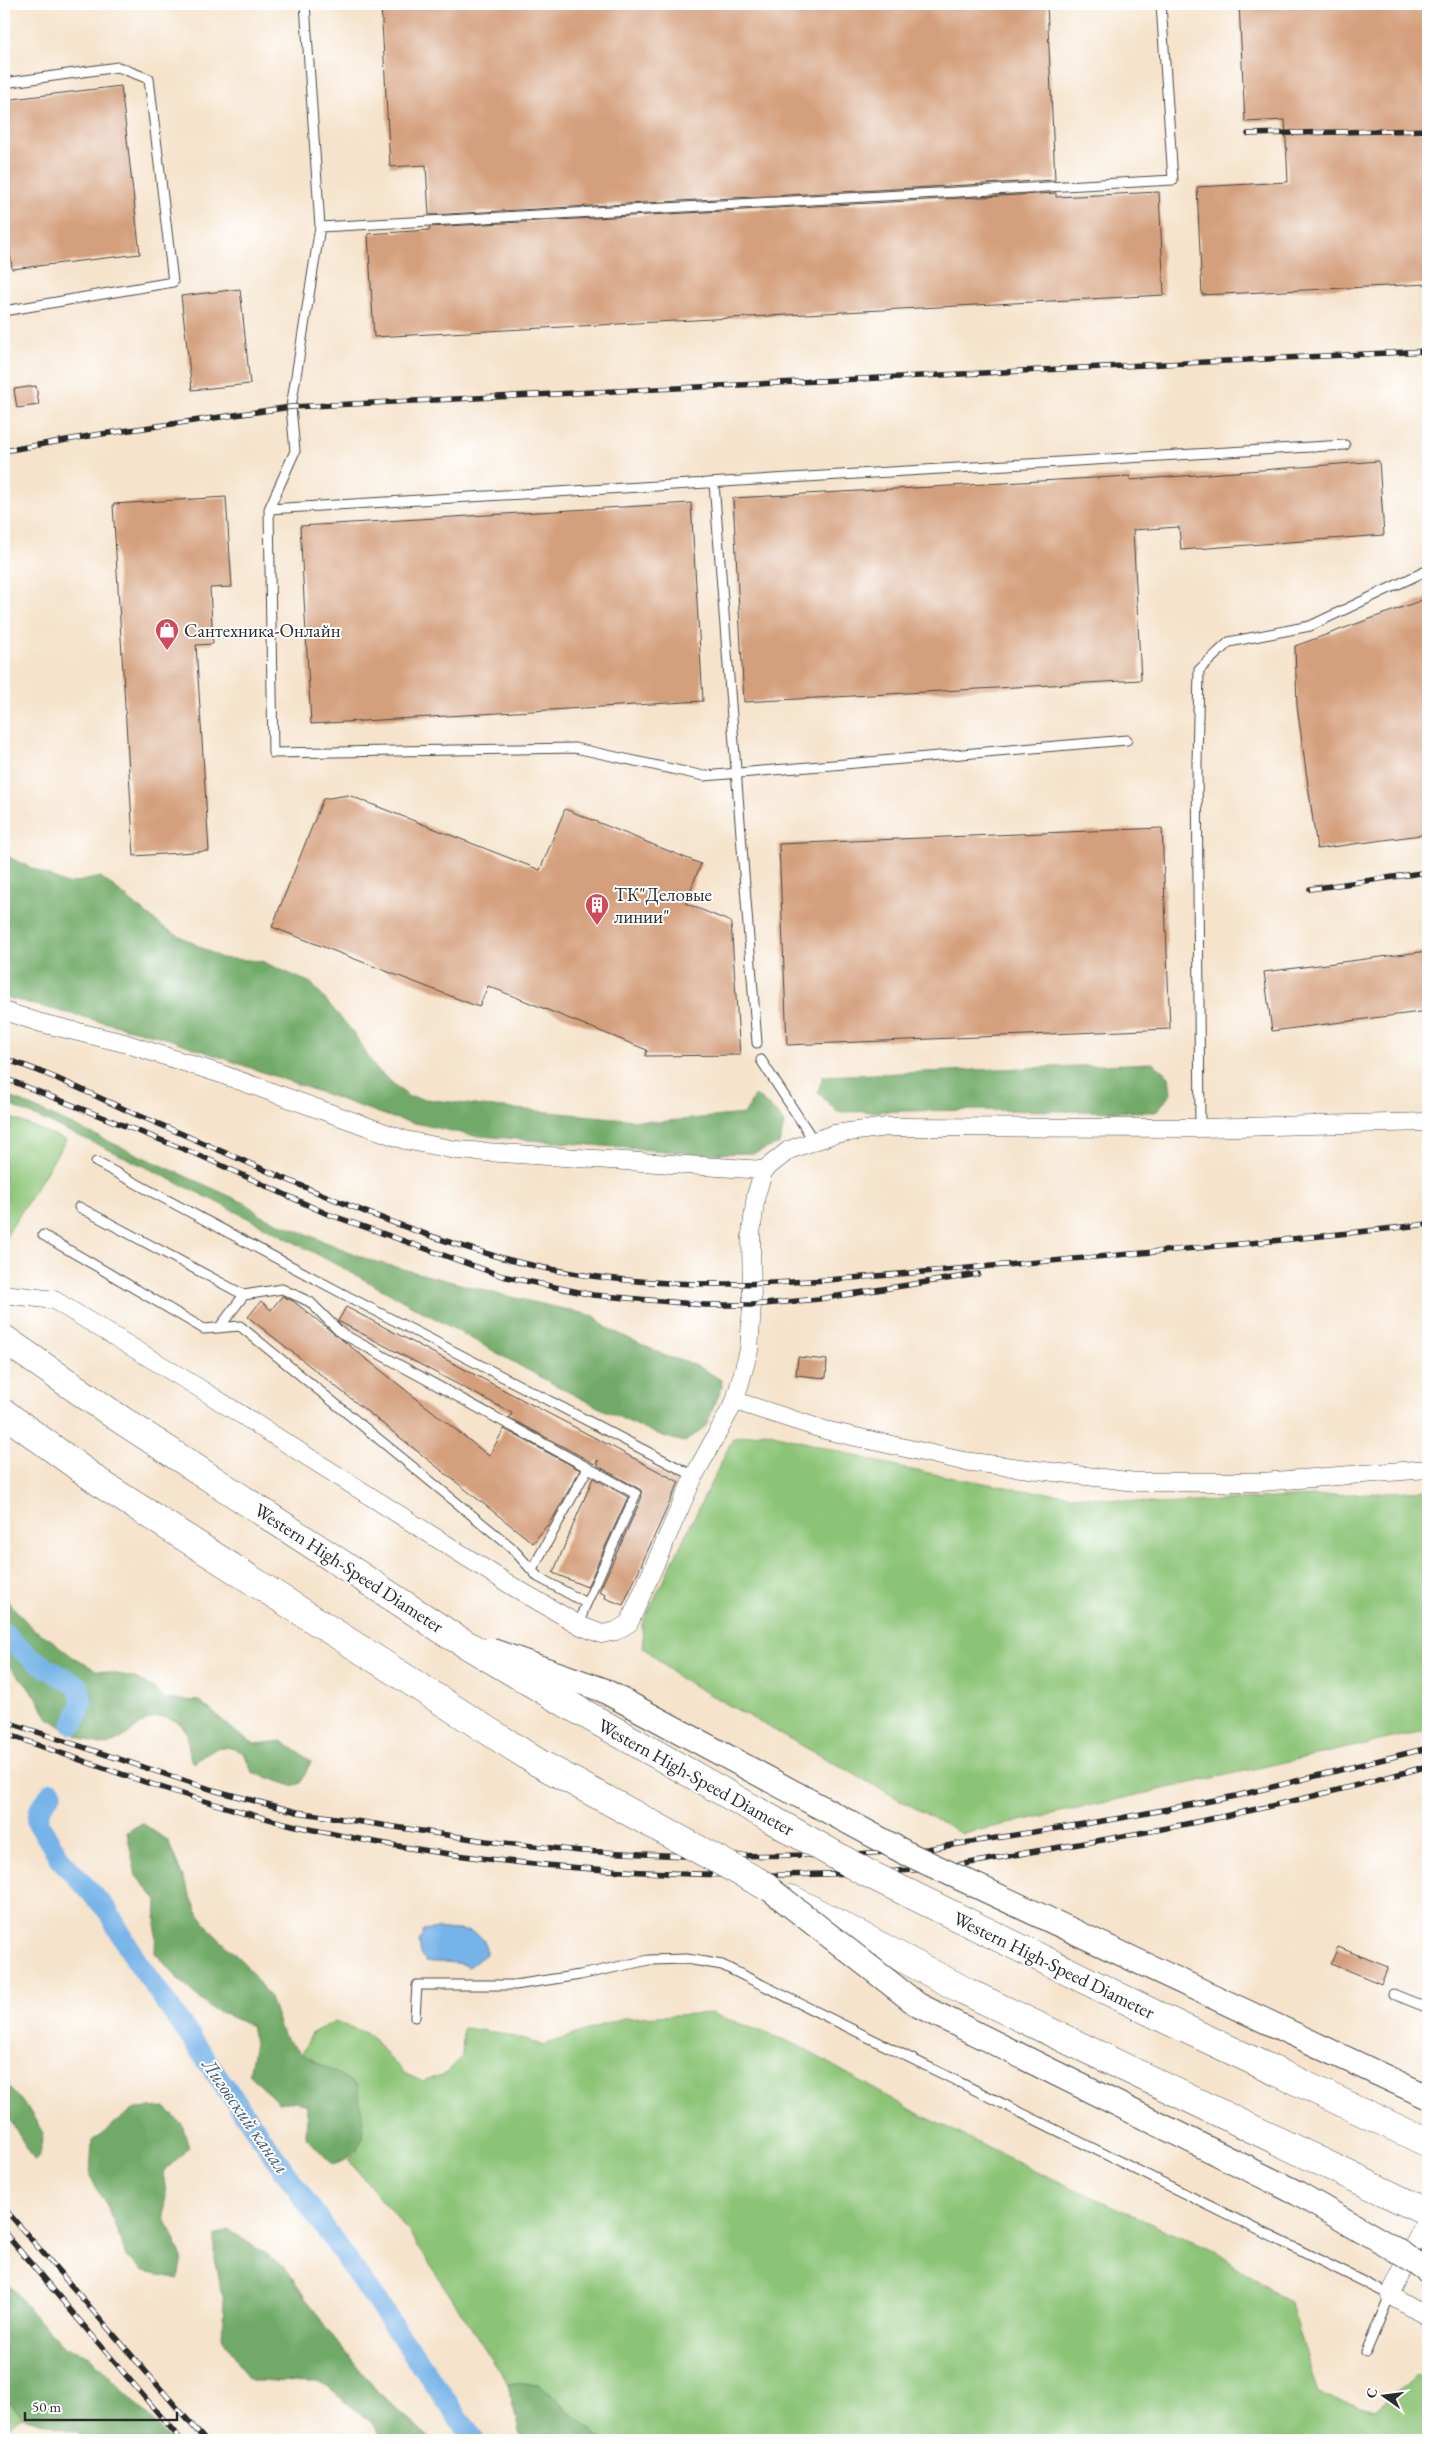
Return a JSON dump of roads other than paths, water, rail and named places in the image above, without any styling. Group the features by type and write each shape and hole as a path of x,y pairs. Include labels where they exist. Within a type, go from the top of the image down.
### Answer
{"highway":[{"name":"Western High-Speed Diameter","path":"4,1340 117,1417 452,1636 562,1701 865,1872 1171,2022 1428,2143"},
{"path":"4,1413 106,1487 537,1762 965,1991 1428,2215"}],"main road":[{"path":"452,1636 603,1690 904,1852 1428,2097"},
{"path":"766,1886 918,2005 1297,2193 1394,2249 1428,2272"}],"street":[{"path":"4,1011 41,1023 124,1043 221,1074 405,1140 456,1150 764,1170"},
{"path":"4,1294 54,1300 199,1388 512,1586 581,1626 602,1634 616,1631 629,1623 694,1476 734,1401 749,1350 752,1305 751,1234 756,1195 764,1170 789,1150 834,1134 887,1127 1200,1128 1428,1122"},
{"path":"734,1401 825,1430 963,1461 1136,1482 1261,1482 1428,1469"},
{"path":"1428,2215 1390,2295 1428,2317"}],"lane":[{"path":"305,4 320,227 292,407 295,451 269,509 273,753 575,748 704,776 1127,740"},
{"path":"320,227 1172,180 1161,4"},
{"path":"4,83 118,67 149,80 173,282 4,311"},
{"path":"269,509 1345,445"},
{"path":"714,483 757,1043"},
{"path":"1200,1128 1197,772 1199,670 1229,642 1310,626 1428,570"},
{"path":"761,1060 814,1141"},
{"path":"96,1162 349,1297 694,1476"},
{"path":"79,1206 244,1295 282,1289 310,1302 341,1333 636,1494 586,1603 581,1626"},
{"path":"43,1235 204,1329 240,1326 511,1547 538,1577 586,1603"},
{"path":"219,1328 244,1295"},
{"path":"532,1570 588,1468"},
{"path":"415,2017 417,1985 515,1985 580,1975 648,1960 687,1959 722,1965 1390,2295 1366,2352"},
{"path":"1393,1994 1428,2008"}],"water":[{"path":"439,1928 471,1932 477,1935 485,1945 486,1954 469,1967 454,1963 426,1961 420,1954 419,1941 423,1936 423,1930"}],"waterway":[{"name":"Лиговский канал","path":"4,1633 30,1657 79,1687 82,1703 73,1724"},
{"name":"Лиговский канал","path":"52,1792 40,1809 37,1822 62,1861 107,1910 136,1960 474,2440"}],"railway":[{"path":"1248,134 1428,130"},
{"path":"4,451 95,435 291,407 1428,351"},
{"path":"1310,889 1428,872"},
{"path":"4,1059 55,1078 326,1196 421,1233 518,1262 575,1274 633,1281 690,1284 749,1284 865,1277 1204,1247 1428,1224"},
{"path":"4,1078 201,1156 325,1213 502,1276 593,1295 705,1305 752,1305 819,1299 978,1274"},
{"path":"4,1721 213,1790 297,1812 486,1841 581,1851 684,1856 843,1855 927,1849 1121,1818 1236,1796 1428,1748"},
{"path":"4,1733 222,1806 296,1826 354,1838 471,1857 530,1864 590,1869 708,1874 855,1873 899,1871 955,1865 1237,1814 1428,1766"},
{"path":"4,2208 205,2440"},
{"path":"4,2232 181,2440"}],"place":[{"name":"Сантехника-Онлайн","path":"167,651"},
{"name":"ТК\"Деловые линии\"","path":"597,926"}]}
